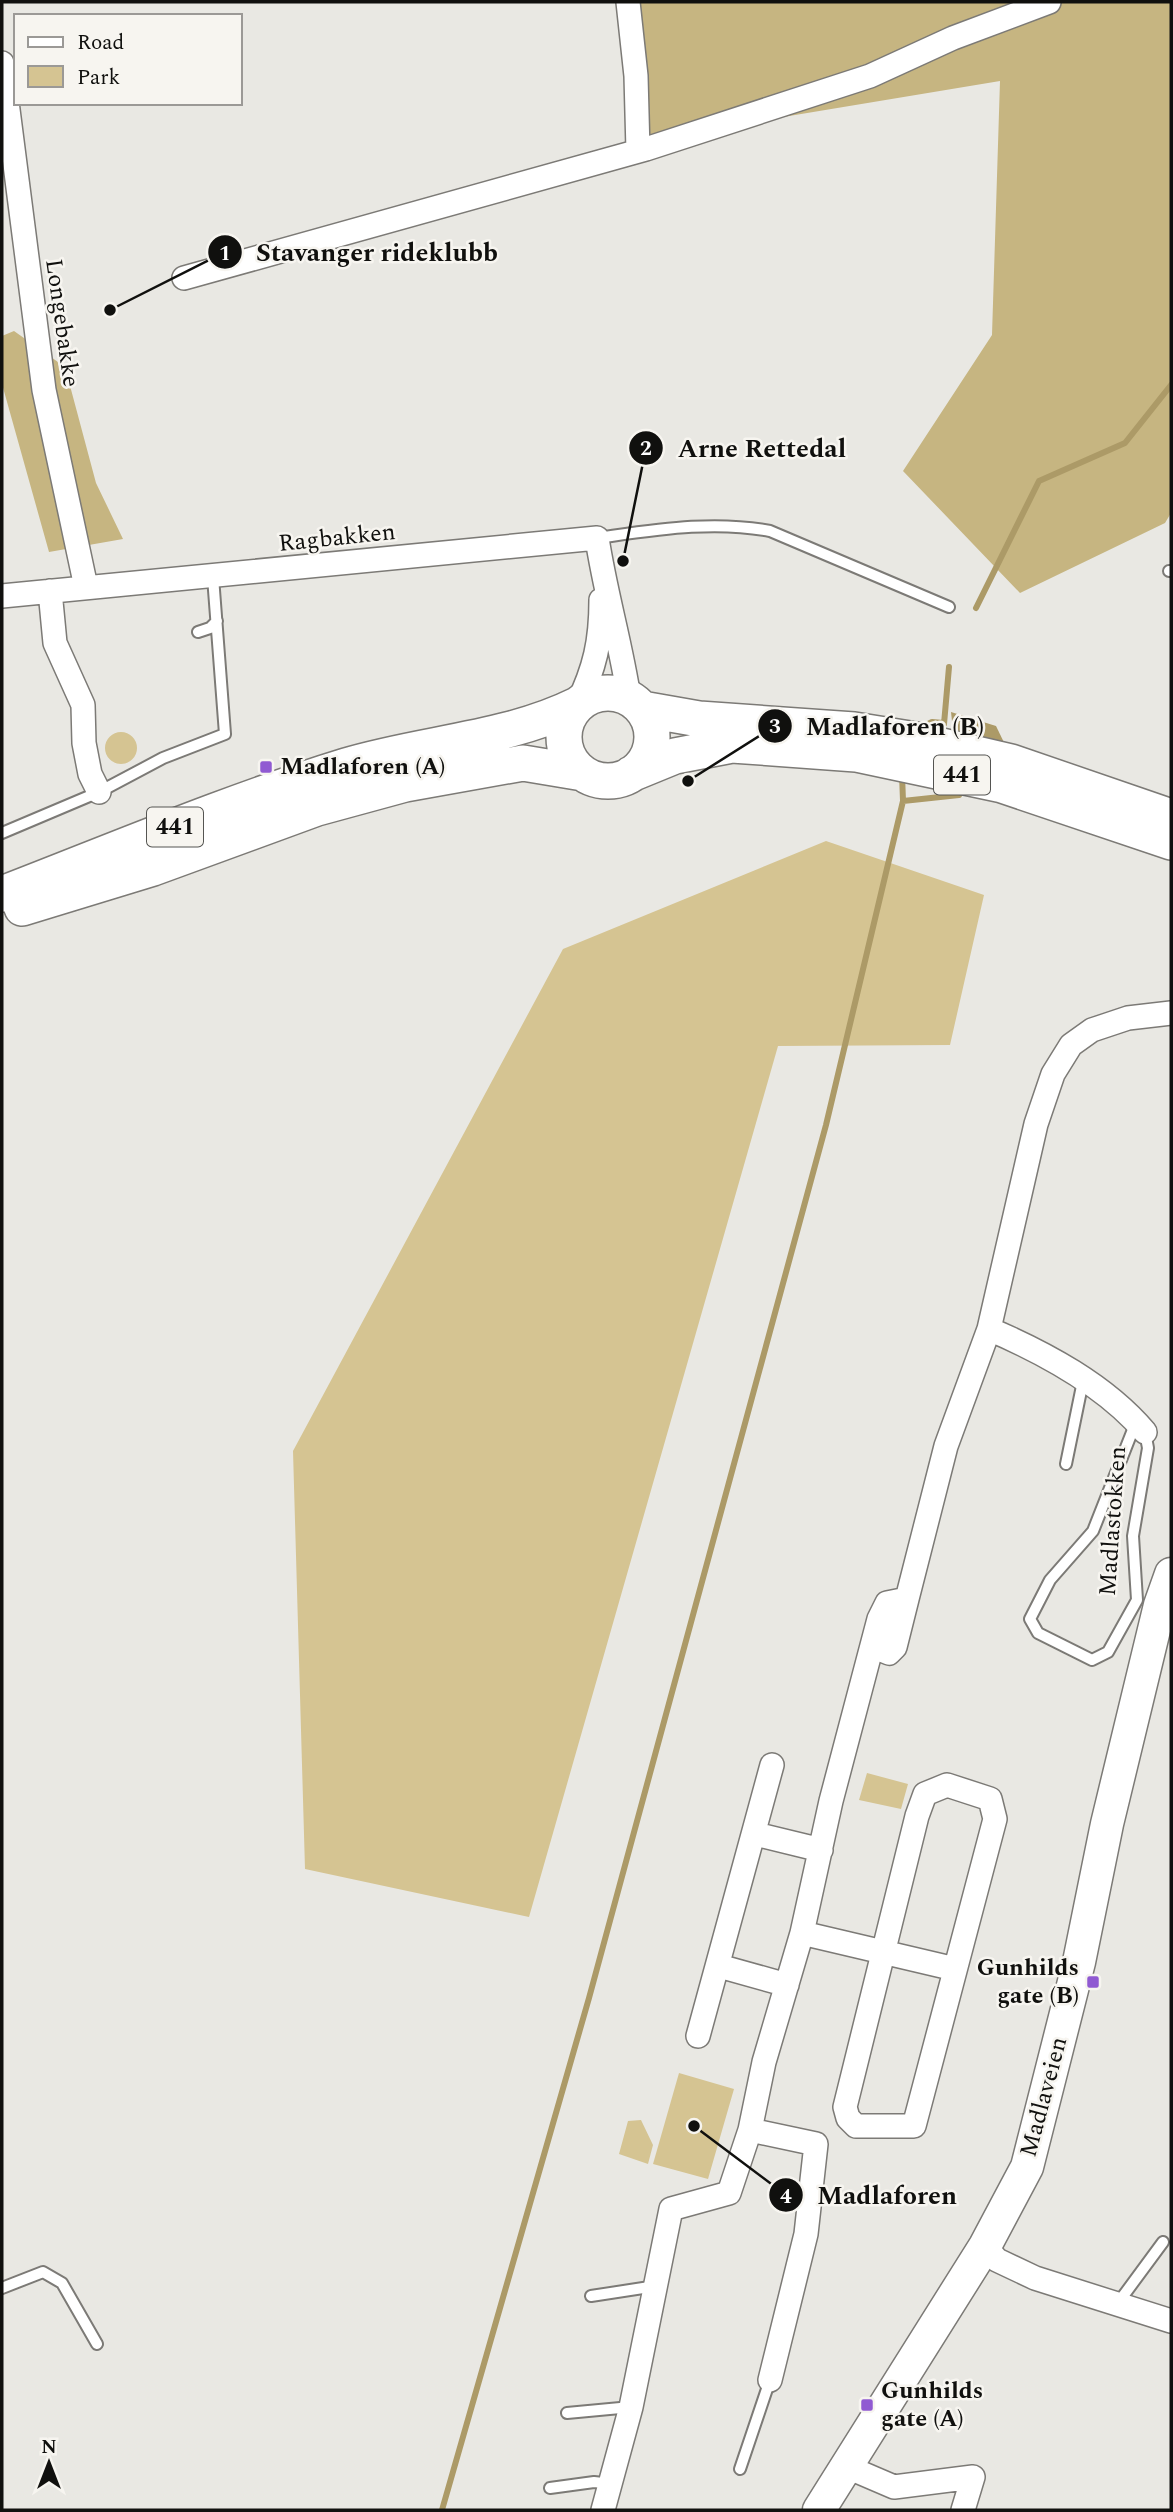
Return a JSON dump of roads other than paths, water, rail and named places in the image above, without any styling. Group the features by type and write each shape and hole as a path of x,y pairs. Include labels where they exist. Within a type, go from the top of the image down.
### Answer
{"main road":[{"name":"441","path":"2,894 308,778 435,744 526,726 577,705 590,696 606,693 635,704 699,719 813,737 916,740 975,753 1112,809 1171,842"},
{"path":"631,774 643,763 652,740 650,724 635,704"},
{"path":"577,705 565,728 564,741 574,764 583,773"},
{"name":"441","path":"2,914 153,868 317,808 405,783 523,763 583,773 602,780 631,774 675,756 732,745 813,737"},
{"name":"441","path":"1112,809 1171,817"},
{"name":"Madlaveien","path":"819,2510 985,2246 1027,2167 1079,1962 1108,1824 1171,1574"}],"street":[{"path":"628,2 636,76 638,151"},
{"path":"184,278 638,151 870,76 953,38 1049,2"},
{"name":"Longebakke","path":"2,63 44,390 86,587"},
{"path":"597,538 635,704"},
{"name":"Ragbakken","path":"2,596 597,538"},
{"path":"577,705 589,680 601,640 602,569"},
{"path":"50,591 55,643 83,705 84,743 90,774 99,792"},
{"path":"603,2510 631,2407 671,2209 729,2193 750,2130 764,2062 802,1933 872,1646 883,1608 887,1603 907,1600 946,1446 989,1329 1036,1124 1053,1074 1071,1045 1092,1030 1128,1018 1171,1013"},
{"name":"Madlastokken","path":"989,1329 1041,1351 1140,1427"},
{"path":"698,2036 772,1765"},
{"path":"947,1785 990,1799 995,1818 955,1969 914,2126 856,2126 848,2118 845,2106 886,1951 921,1800 925,1794 937,1787 947,1785"},
{"path":"755,1834 821,1850"},
{"path":"802,1933 955,1969"},
{"path":"719,1966 787,1985"},
{"path":"750,2130 816,2144 806,2234 770,2380"},
{"path":"985,2246 997,2260 1035,2278 1118,2302 1171,2321"},
{"path":"845,2466 894,2487 973,2477 963,2510"}],"lane":[{"path":"597,538 696,525 742,526 770,531 949,607"},
{"path":"2,833 99,792 152,764 225,734 213,577"},
{"path":"198,632 210,628 217,621"},
{"path":"1066,1464 1083,1381"},
{"name":"Madlastokken","path":"1140,1427 1148,1448 1133,1536 1137,1601 1108,1652 1093,1660 1038,1633 1030,1619 1049,1580 1093,1531 1140,1427"},
{"path":"1118,2302 1163,2242"},
{"path":"2,2288 43,2272 62,2283 97,2344"},
{"path":"591,2296 656,2286"},
{"path":"740,2469 770,2380"},
{"path":"567,2413 631,2407"},
{"path":"550,2488 594,2482 612,2484"}],"waterway":[{"path":"976,608 1039,481 1125,443 1171,385"},
{"path":"944,724 949,667"},
{"path":"922,727 932,722 943,723"},
{"path":"442,2510 589,1998 826,1125 903,801 902,774"},
{"path":"903,801 959,795 957,786"}],"place":[{"name":"Stavanger rideklubb","path":"110,310"},
{"name":"Arne Rettedal","path":"623,561"},
{"name":"Madlaforen (A)","path":"266,767"},
{"name":"Madlaforen (B)","path":"688,781"},
{"name":"Gunhilds gate (B)","path":"1093,1982"},
{"name":"Madlaforen","path":"694,2126"},
{"name":"Gunhilds gate (A)","path":"867,2405"}]}
